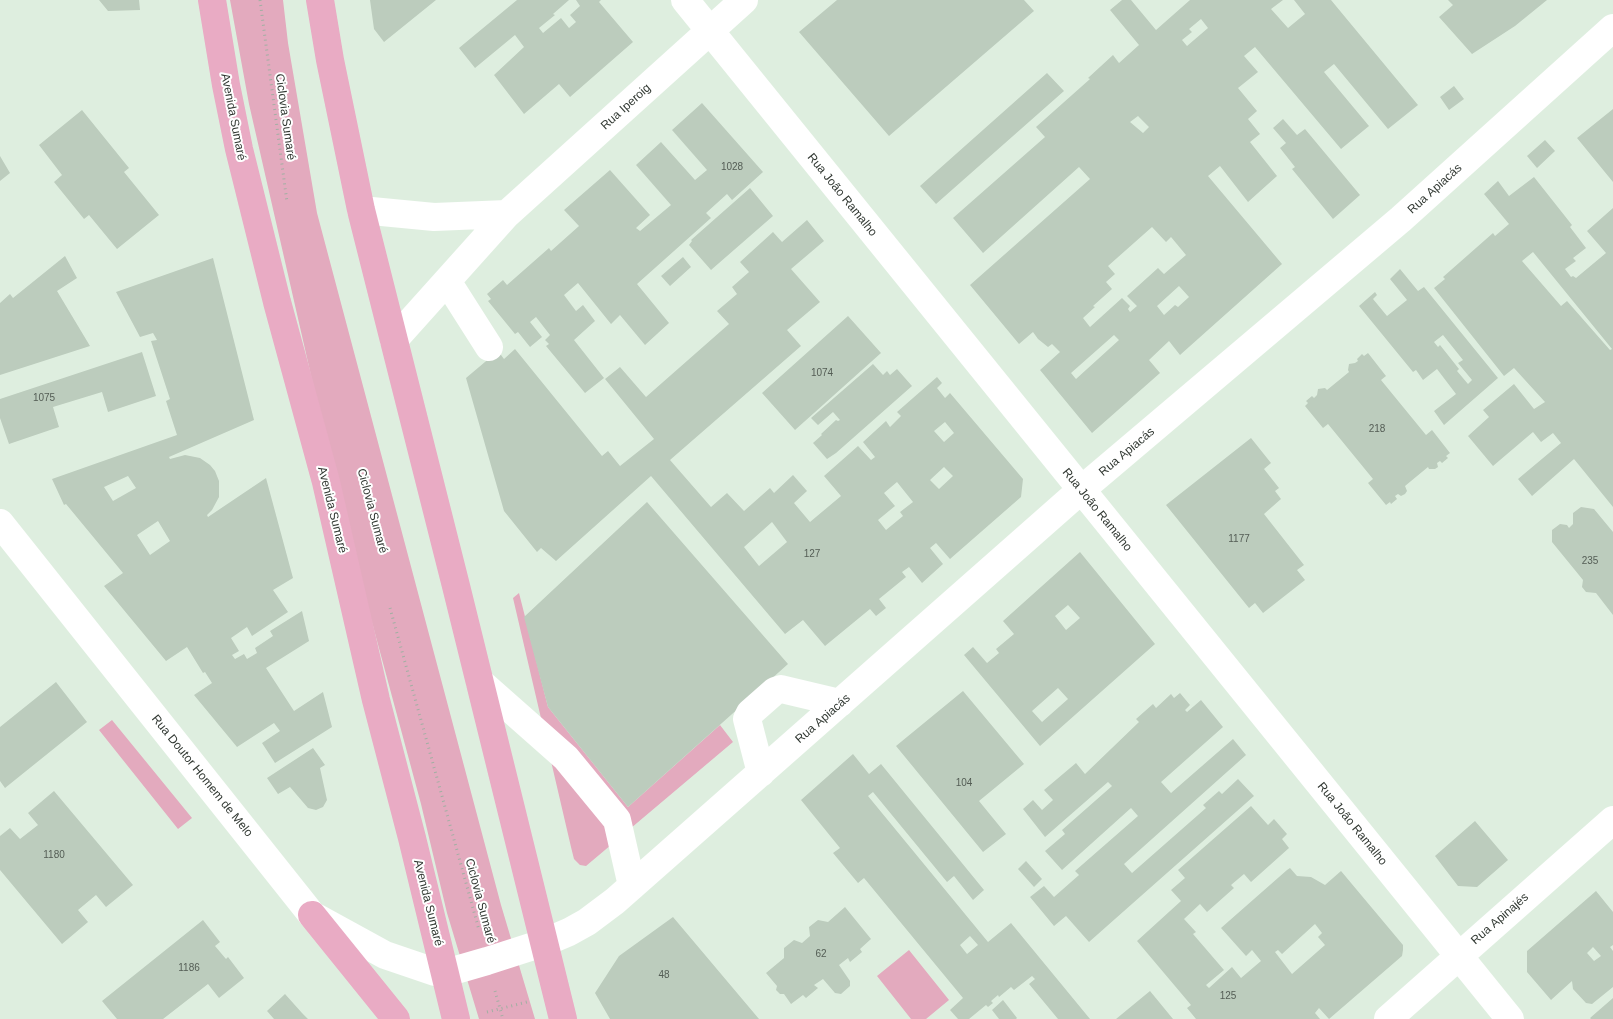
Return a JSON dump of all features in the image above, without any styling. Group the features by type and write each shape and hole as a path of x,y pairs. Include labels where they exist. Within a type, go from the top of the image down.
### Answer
{"main road":[{"name":"Avenida Sumaré","path":"212,0 226,85 241,158 272,284 326,482 376,700 456,1019"},
{"path":"320,0 330,60 361,210 563,1019"},
{"path":"312,915 396,1019"}],"street":[{"name":"Rua João Ramalho","path":"685,0 1510,1019"},
{"name":"Rua Iperoig","path":"394,340 507,214 744,0"},
{"name":"Rua Apiacás","path":"445,972 487,961 543,942 587,922 615,901 1081,490 1401,219 1613,28"},
{"path":"361,210 434,217 507,214"},
{"path":"446,281 490,348"},
{"name":"Rua Doutor Homem de Melo","path":"0,522 312,915 385,955 430,971 445,972"},
{"path":"480,682 566,758 617,820 632,886"},
{"path":"761,773 747,719 750,713 775,691 781,689 840,703"},
{"name":"Rua Apinajés","path":"1388,1019 1613,820"}],"path":[{"name":"Ciclovia Sumaré","path":"260,0 287,202"},
{"name":"Ciclovia Sumaré","path":"389,606 503,1019"},
{"path":"485,1013 528,1002"}],"shaded area":[{"path":"230,0 283,0 288,43 317,213 501,905 535,1019 479,1019 447,913 421,804 342,511 249,104"},
{"path":"519,593 548,707 628,807 720,725 733,742 586,866 580,865 574,859 571,847 513,598"},
{"path":"112,720 192,818 178,829 99,730"},
{"path":"909,950 949,1000 926,1019 911,1019 877,976"}],"building":[{"path":"99,0 139,0 140,10 108,11"},
{"path":"370,0 436,0 384,42 374,29"},
{"path":"517,0 569,0 539,28 543,33 561,18 569,28 576,22 570,15 580,6 576,0 601,0 599,2 633,42 570,97 559,84 524,114 494,75 524,47 515,35 475,68 459,48"},
{"path":"837,0 1024,0 1034,11 889,136 799,32"},
{"path":"1122,0 1131,0 1156,30 1190,0 1283,0 1271,9 1288,28 1305,14 1294,0 1331,0 1418,105 1388,129 1334,64 1324,72 1369,126 1341,149 1255,47 1244,56 1258,72 1238,88 1257,111 1248,119 1260,134 1250,142 1277,176 1248,202 1220,166 1208,176 1282,264 1180,355 1169,341 1149,360 1160,373 1092,433 1040,370 1060,352 1052,344 1048,347 1033,332 1019,344 970,285 1090,179 1079,167 983,253 953,218 1045,137 1036,127 1090,79 1088,78 1113,55 1119,63 1139,45 1110,10","holes":["1201,19 1208,28 1187,46 1182,40 1192,32 1189,29","1138,116 1149,127 1143,133 1130,122","1152,227 1166,242 1171,237 1186,255 1164,274 1158,268 1127,296 1137,306 1130,312 1128,309 1130,306 1122,298 1090,327 1083,318 1112,289 1106,282 1115,274 1108,266","1179,286 1189,297 1178,307 1175,305 1164,315 1157,306","1114,335 1119,340 1076,379 1071,373"]},
{"path":"1448,0 1547,0 1515,26 1472,54 1439,17 1453,5"},
{"path":"1047,73 1064,91 936,204 920,186"},
{"path":"1454,86 1464,99 1449,110 1440,97"},
{"path":"702,103 763,172 732,200 727,194 706,213 711,218 637,284 669,323 645,345 620,315 611,324 578,283 564,295 576,311 583,305 595,321 574,340 604,378 585,393 546,346 549,344 545,340 550,335 536,317 530,322 542,337 530,347 518,332 515,334 488,301 491,299 487,294 503,280 507,285 549,248 551,251 579,226 564,210 610,170 650,215 636,228 640,231 671,205 636,165 661,142 695,180 707,170 672,130"},
{"path":"1613,109 1613,182 1577,138"},
{"path":"82,110 129,168 124,172 159,215 117,249 89,215 84,219 54,182 62,175 39,145"},
{"path":"1283,119 1297,135 1305,129 1360,195 1333,219 1292,169 1295,167 1280,148 1286,143 1273,128"},
{"path":"1545,140 1555,151 1537,168 1527,156"},
{"path":"0,156 10,173 0,181"},
{"path":"1534,177 1572,225 1570,227 1586,248 1573,258 1576,261 1565,269 1571,277 1576,278 1606,253 1587,231 1613,208 1613,507 1574,459 1532,496 1518,479 1561,443 1553,433 1541,442 1533,432 1493,466 1468,436 1489,417 1483,410 1514,384 1534,409 1545,402 1514,368 1504,376 1434,288 1445,279 1443,277 1493,233 1495,236 1509,224 1484,194 1498,181 1509,196","holes":["1533,252 1612,349 1610,350 1567,301 1561,306 1522,261"]},
{"path":"750,188 773,216 711,270 689,245 691,240"},
{"path":"807,220 824,241 791,269 820,302 787,330 801,346 670,460 711,507 727,493 744,511 770,488 774,493 793,475 807,491 794,503 810,522 841,496 824,476 858,446 871,460 875,457 863,442 886,421 890,427 901,416 897,412 937,377 942,383 937,388 945,398 950,393 1023,479 1021,497 950,559 936,543 930,548 943,564 922,583 909,567 902,572 906,577 879,599 886,608 876,616 870,609 825,646 803,620 785,634 651,476 556,561 541,548 537,552 504,511 466,378 498,351 504,359 515,349 602,456 608,451 620,466 654,439 605,379 620,367 646,397 729,324 717,311 737,294 732,287 749,272 740,262 773,232 782,242","holes":["945,422 954,433 944,442 934,431","944,467 953,476 939,489 930,480","897,482 913,502 900,512 903,516 886,530 878,520 895,506 884,493","772,522 787,542 759,566 744,547"]},
{"path":"65,256 77,278 57,291 90,346 0,375 0,303 10,294 13,298"},
{"path":"683,257 691,267 670,286 661,276"},
{"path":"213,258 254,420 169,457 170,459 185,455 200,458 215,471 219,481 219,497 207,515 208,517 266,478 293,578 273,590 288,612 252,636 247,627 231,638 239,651 232,655 235,659 244,654 247,659 257,653 255,648 273,636 270,631 302,611 309,641 266,668 294,711 323,692 332,727 275,763 262,743 280,731 274,723 237,747 194,695 212,683 205,672 203,673 187,647 166,661 104,586 123,573 66,504 64,505 52,479 177,435 166,401 170,399 151,341 157,340 153,333 140,337 116,292","holes":["128,476 136,488 113,501 104,487","158,521 170,541 150,555 137,535"]},
{"path":"1400,269 1418,291 1424,287 1498,378 1444,425 1434,411 1456,394 1437,369 1423,380 1416,370 1413,372 1359,306 1375,292 1377,295 1373,299 1387,316 1407,300 1390,279","holes":["1443,335 1463,360 1458,363 1472,380 1468,384 1440,345 1438,347 1434,342"]},
{"path":"848,316 881,353 795,430 762,393"},
{"path":"142,352 156,396 108,412 102,392 53,407 59,427 9,444 0,418 0,399"},
{"path":"1368,353 1386,376 1381,380 1426,435 1432,430 1450,453 1446,456 1448,458 1442,463 1440,461 1437,463 1438,467 1429,469 1428,467 1405,486 1407,491 1405,494 1401,496 1398,494 1395,496 1397,499 1391,504 1390,502 1386,505 1368,483 1373,479 1328,424 1323,428 1305,406 1308,403 1306,401 1312,396 1314,398 1317,395 1318,389 1325,388 1327,390 1349,372 1349,364 1358,361 1357,359 1362,354 1364,356"},
{"path":"873,364 883,375 887,371 890,375 897,369 912,386 827,459 813,443 836,420 840,420 833,412 818,425 811,418"},
{"path":"1251,438 1271,463 1264,469 1279,488 1275,491 1281,499 1264,514 1304,565 1297,570 1305,580 1263,613 1255,603 1249,608 1166,505"},
{"path":"647,502 788,664 628,807 548,707 524,617"},
{"path":"1581,507 1594,509 1613,532 1613,615 1596,593 1586,592 1582,587 1583,580 1552,542 1552,530 1560,524 1567,525 1569,528 1573,524 1573,513"},
{"path":"1080,552 1155,644 1040,746 964,655 973,647 987,663 999,653 996,649 1014,634 1003,621","holes":["1068,605 1080,618 1066,630 1055,616","1058,688 1068,699 1042,722 1032,711"]},
{"path":"56,682 87,722 5,788 0,781 0,727"},
{"path":"963,691 1024,764 979,801 1006,834 983,852 896,746"},
{"path":"1180,693 1190,705 1185,710 1187,712 1201,700 1223,727 1161,782 1171,793 1233,739 1246,755 1124,864 1132,873 1206,808 1203,805 1219,791 1222,794 1238,779 1254,796 1089,942 1066,916 1054,926 1030,897 1044,886 1054,897 1079,875 1075,871 1138,816 1131,808 1062,870 1045,851 1065,834 1062,830 1112,786 1108,782 1045,837 1023,809 1033,800 1042,810 1053,800 1044,790 1076,763 1085,774 1139,722 1136,719 1153,704 1156,708 1171,694 1174,698"},
{"path":"313,748 325,765 320,768 327,800 323,807 316,810 308,808 290,787 278,794 267,778"},
{"path":"853,754 869,774 881,764 984,890 973,900 954,876 947,882 873,792 868,796 988,942 1011,923 1090,1019 1058,1019 1029,984 1035,979 1032,976 1014,990 1011,987 999,997 998,995 991,1001 993,1003 988,1007 986,1005 969,1019 958,1019 950,1010 963,998 864,878 858,883 833,853 840,848 801,800","holes":["970,936 978,945 967,954 960,945"]},
{"path":"54,791 133,885 106,907 96,895 78,910 88,922 62,944 0,870 0,836 10,828 20,839 38,825 28,813"},
{"path":"1251,806 1268,825 1274,819 1287,834 1282,839 1289,848 1251,882 1244,874 1231,885 1234,888 1207,912 1200,904 1184,919 1196,932 1193,934 1224,970 1206,985 1209,988 1232,967 1241,978 1261,961 1252,950 1246,956 1221,928 1290,868 1297,876 1311,877 1325,885 1341,871 1403,945 1402,956 1329,1019 1319,1008 1315,1013 1320,1019 1196,1019 1187,1008 1191,1005 1137,941 1181,901 1171,890 1185,878 1178,870","holes":["1315,924 1322,933 1318,937 1325,945 1292,974 1275,952 1278,950 1282,954"]},
{"path":"1475,821 1508,860 1477,887 1458,886 1435,856"},
{"path":"1026,861 1042,879 1034,887 1018,869"},
{"path":"1596,891 1613,912 1613,945 1610,947 1613,951 1613,987 1592,1004 1586,1003 1573,989 1572,981 1551,1000 1527,972 1527,951","holes":["1593,947 1601,956 1594,961 1587,953"]},
{"path":"845,907 871,939 860,949 862,952 850,962 848,958 839,965 850,981 850,986 841,994 835,993 823,979 814,985 818,988 806,998 803,995 791,1004 784,994 780,994 776,990 777,986 766,973 784,958 784,948 794,940 802,943 810,936 809,927 818,920 828,922"},
{"path":"673,917 759,1019 610,1019 595,993 619,956"},
{"path":"203,920 220,942 215,946 226,959 228,957 244,978 219,998 208,984 163,1019 117,1019 102,1001"},
{"path":"1150,991 1173,1019 1116,1019"},
{"path":"285,994 308,1019 274,1019 267,1011"},
{"path":"1613,998 1613,1019 1590,1018"},
{"path":"1003,1000 1016,1019 999,1019 992,1010"}]}
